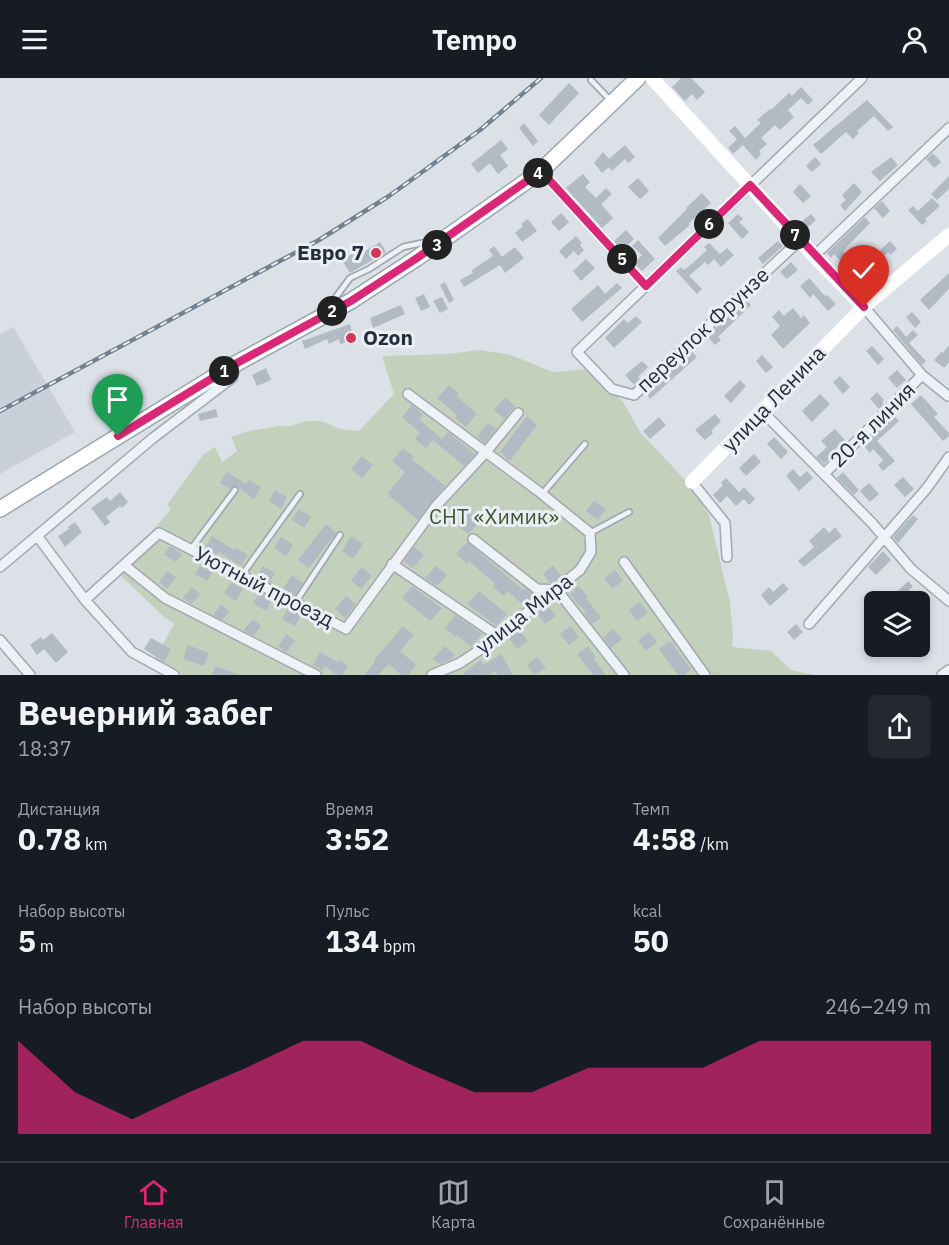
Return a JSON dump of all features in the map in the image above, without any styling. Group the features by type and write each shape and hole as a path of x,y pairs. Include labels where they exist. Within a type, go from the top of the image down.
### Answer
{"main road":[{"path":"0,509 237,363 351,301 451,235 541,171 638,78"},
{"path":"652,78 814,256 864,307"},
{"name":"улица Ленина","path":"692,482 864,307 949,235"}],"street":[{"path":"541,171 646,286 862,78"},
{"path":"814,256 949,128"},
{"name":"переулок Фрунзе","path":"646,286 577,352 612,389 634,396 800,240"},
{"path":"864,307 922,375 949,396"},
{"path":"0,567 153,438 232,378 237,363"},
{"name":"20-я линия","path":"824,474 922,375"},
{"path":"408,394 542,494 590,533"},
{"name":"Уютный проезд","path":"124,565 159,533 346,629 436,506 485,453 518,412"},
{"path":"763,412 872,523 911,569 949,602"},
{"path":"809,624 927,488 949,457"},
{"name":"улица Ленина","path":"692,482 725,523 727,557"},
{"name":"улица Мира","path":"432,675 460,663 498,636 580,570 591,552 590,533"},
{"path":"38,537 85,600 132,652 174,675"},
{"path":"473,539 537,589 556,590 624,675"},
{"path":"624,562 703,673 691,675"},
{"path":"392,564 498,636"},
{"path":"85,600 124,565 165,598 316,675"},
{"path":"0,640 30,675"},
{"path":"942,675 949,670"}],"lane":[{"path":"591,80 612,102"},
{"path":"542,494 585,444"},
{"path":"190,549 235,490"},
{"path":"242,576 300,494"},
{"path":"590,533 629,512"},
{"path":"295,603 340,535"}],"shaded area":[{"path":"13,327 75,432 0,474 0,334"}],"green space":[{"name":"СНТ «Химик»","path":"480,350 511,355 553,372 588,369 623,402 640,432 690,485 709,515 730,602 732,647 771,651 791,670 814,675 182,675 154,660 174,624 115,570 171,509 167,505 203,455 215,447 222,462 237,451 231,437 249,431 290,426 306,421 321,421 340,429 359,431 394,394 382,356 446,354"}],"building":[{"path":"681,78 691,78 705,92 697,100 692,94 685,101 672,87"},
{"path":"569,83 579,93 549,125 539,115"},
{"path":"801,87 813,100 808,105 801,98 788,110 794,117 780,130 775,125 761,138 767,144 759,151 761,154 756,160 743,145 733,154 728,148 737,139 729,131 735,126 745,138 761,123 757,120 789,93 792,96"},
{"path":"867,100 893,127 888,131 874,116 857,131 859,133 853,139 846,132 821,154 813,145"},
{"path":"524,123 538,141 533,146 519,128"},
{"path":"501,140 508,149 500,155 508,166 498,174 490,163 478,173 471,164"},
{"path":"625,145 635,157 628,163 625,159 612,171 609,167 602,173 594,163 603,152 609,159"},
{"path":"933,153 941,162 934,168 926,159"},
{"path":"815,157 821,164 812,172 806,166"},
{"path":"891,157 898,165 880,181 871,172"},
{"path":"583,174 590,182 585,187 596,198 606,188 612,194 601,204 613,218 602,228 566,188"},
{"path":"949,176 949,189 937,200 931,194"},
{"path":"638,178 649,191 640,199 628,187"},
{"path":"854,183 862,192 845,211 840,205 846,200 842,195"},
{"path":"800,184 811,196 803,203 793,192"},
{"path":"702,193 711,203 665,246 658,238"},
{"path":"932,198 940,206 925,219 927,221 922,225 908,210 913,206 918,211"},
{"path":"882,201 890,211 883,218 874,208"},
{"path":"561,213 569,222 559,231 551,222"},
{"path":"738,214 743,219 739,222 749,232 742,239 728,223"},
{"path":"811,214 816,220 806,229 800,223"},
{"path":"865,217 870,223 843,251 846,255 840,260 834,254 831,258 827,253"},
{"path":"528,219 537,231 522,242 515,233"},
{"path":"626,230 634,239 622,250 614,241"},
{"path":"576,236 584,250 578,256 574,251 566,259 559,251"},
{"path":"638,240 655,259 642,271 634,263 642,255 632,246"},
{"path":"778,241 783,246 763,264 758,258"},
{"path":"890,241 897,249 890,255 888,252 882,258 877,253"},
{"path":"380,242 386,252 350,273 342,260 353,253 355,257"},
{"path":"709,243 720,254 727,248 734,255 721,267 714,259 708,265 705,262 689,276 702,289 697,294 676,271 681,267 684,270 694,262 707,250 704,247"},
{"path":"494,246 502,257 515,247 524,258 505,273 500,265 464,287 460,280 473,273 472,270 493,256 489,250"},
{"path":"867,250 873,256 865,264 874,274 863,282 858,277 852,282 846,276"},
{"path":"586,259 595,268 581,281 573,271"},
{"path":"791,262 798,270 787,279 780,272"},
{"path":"949,273 949,289 929,310 920,300"},
{"path":"809,278 825,296 827,295 836,304 828,311 813,294 810,298 800,286"},
{"path":"445,282 454,300 449,303 440,285"},
{"path":"617,283 622,288 582,322 571,309 598,285 605,294"},
{"path":"424,294 430,307 421,311 415,298"},
{"path":"442,297 448,309 440,313 433,301"},
{"path":"746,299 751,305 718,337 721,340 715,345 707,336"},
{"path":"401,305 405,314 373,328 370,318"},
{"path":"793,308 801,318 804,315 810,323 783,349 771,335 780,326 772,317 779,310 784,316"},
{"path":"912,312 921,322 915,328 906,317"},
{"path":"636,316 642,322 614,348 605,338 624,319 628,323"},
{"path":"350,324 354,340 340,344 339,339 329,344 327,339 305,349 302,341"},
{"path":"897,326 906,337 913,330 918,335 909,343 926,361 922,365 893,330"},
{"path":"949,345 949,362 944,368 934,360"},
{"path":"872,346 884,359 878,365 866,351"},
{"path":"691,351 697,357 650,399 646,393"},
{"path":"762,355 773,367 766,373 756,361"},
{"path":"642,361 648,367 634,385 625,375"},
{"path":"266,368 271,380 257,386 252,375"},
{"path":"897,370 906,380 897,388 888,378"},
{"path":"840,376 850,387 843,394 833,382"},
{"path":"740,380 746,386 731,403 724,396"},
{"path":"449,385 459,394 457,396 477,414 466,427 455,418 457,415 437,398"},
{"path":"877,392 884,400 882,402 884,404 879,409 870,399"},
{"path":"820,394 830,404 812,422 802,411"},
{"path":"921,395 938,414 934,417 949,433 943,441 911,404"},
{"path":"505,397 515,406 504,419 494,410"},
{"path":"412,405 423,414 419,419 442,439 448,432 475,454 464,466 433,440 426,448 415,439 420,433 402,417"},
{"path":"216,409 218,417 200,421 198,414"},
{"path":"715,414 721,421 705,440 695,430"},
{"path":"893,414 899,421 877,441 895,461 883,471 878,465 883,460 873,449 870,453 863,445"},
{"path":"527,416 537,425 510,461 500,452"},
{"path":"659,417 666,425 650,439 643,431"},
{"path":"488,423 496,429 485,443 477,436"},
{"path":"835,429 845,440 830,454 832,456 824,464 816,457 827,447 821,441"},
{"path":"774,437 788,452 781,459 767,444"},
{"path":"403,448 414,457 412,459 445,486 418,520 387,494 405,472 392,461"},
{"path":"754,454 761,462 746,476 739,468"},
{"path":"362,456 373,465 362,478 351,469"},
{"path":"793,469 800,477 807,471 813,478 799,491 786,476"},
{"path":"227,472 246,484 249,480 261,487 254,499 237,486 230,489 220,483"},
{"path":"843,472 859,490 854,495 837,478"},
{"path":"903,477 914,489 905,497 894,485"},
{"path":"726,478 739,492 744,487 755,499 749,505 744,499 736,506 727,496 720,503 713,495 723,485 721,483"},
{"path":"869,483 879,494 870,502 860,491"},
{"path":"275,490 287,497 281,509 269,501"},
{"path":"120,492 128,502 106,517 110,522 105,526 91,508 107,497 110,501"},
{"path":"594,501 606,509 598,520 586,511"},
{"path":"299,509 311,517 304,528 292,520"},
{"path":"469,513 480,522 468,534 458,526"},
{"path":"913,515 918,519 898,543 893,537"},
{"path":"75,522 82,532 65,547 58,536"},
{"path":"326,524 336,533 309,568 298,560"},
{"path":"824,527 829,533 835,527 842,536 804,567 798,561 814,547 809,541"},
{"path":"212,536 234,550 236,548 248,555 241,566 219,552 217,555 205,548"},
{"path":"351,536 363,544 353,559 342,551"},
{"path":"281,537 293,545 286,556 274,548"},
{"path":"467,542 523,590 525,588 537,596 524,606 508,591 504,596 493,587 495,584 469,561 467,564 456,554"},
{"path":"170,546 182,554 176,562 164,555"},
{"path":"414,547 424,555 413,568 404,561"},
{"path":"883,551 891,560 876,575 868,567"},
{"path":"202,563 214,570 207,581 195,574"},
{"path":"553,565 561,576 550,583 543,574"},
{"path":"263,566 275,573 270,582 257,576"},
{"path":"436,566 447,575 437,586 425,578"},
{"path":"362,567 372,576 361,589 351,580"},
{"path":"615,570 623,581 612,589 604,578"},
{"path":"167,571 176,577 167,589 159,582"},
{"path":"292,575 303,583 295,595 283,589"},
{"path":"908,581 913,586 908,591 898,591"},
{"path":"231,582 243,589 236,601 224,593"},
{"path":"783,583 789,589 770,606 761,595 769,587 773,592"},
{"path":"412,586 442,608 430,621 402,598"},
{"path":"578,586 588,596 586,598 601,618 592,624 584,613 586,612 570,595"},
{"path":"192,587 200,594 192,604 183,598"},
{"path":"479,591 507,614 496,626 467,604"},
{"path":"260,592 272,600 266,611 253,603"},
{"path":"346,596 356,604 345,618 335,609"},
{"path":"640,602 648,613 637,621 629,610"},
{"path":"221,604 229,611 222,620 213,615"},
{"path":"548,605 556,616 545,624 537,614"},
{"path":"289,607 301,615 295,626 282,619"},
{"path":"455,615 482,634 471,647 445,628"},
{"path":"253,619 261,626 253,636 244,630"},
{"path":"796,624 803,632 794,640 787,632"},
{"path":"403,626 414,635 400,651 416,665 408,675 401,675 389,664 378,675 364,675 375,662 374,660"},
{"path":"571,626 579,637 569,645 560,634"},
{"path":"613,629 622,639 611,648 603,637"},
{"path":"519,630 528,641 517,649 509,638"},
{"path":"649,632 657,642 646,651 638,640"},
{"path":"52,633 68,652 56,663 44,649 37,655 30,645 41,637 43,640"},
{"path":"287,634 295,641 286,652 278,646"},
{"path":"151,638 171,649 164,662 144,649"},
{"path":"670,641 691,669 684,675 678,675 659,649"},
{"path":"188,645 209,653 204,666 183,659"},
{"path":"445,646 455,655 440,664 433,659"},
{"path":"588,646 606,675 593,675 577,654"},
{"path":"320,652 348,666 342,675 337,675 325,666 322,670 313,665"},
{"path":"501,654 513,675 498,675 495,671 489,675 462,675 480,660 484,665"},
{"path":"537,657 546,668 534,675 527,665"},
{"path":"215,666 238,674 238,675 212,675"}],"railway":[{"path":"0,411 319,240 389,196 480,130 541,78"}],"place":[{"name":"Евро 7","path":"376,253"},
{"name":"Ozon","path":"351,338"}],"route":[{"path":"118,436 237,363 351,301 541,171 646,286 750,185 864,307"}]}
